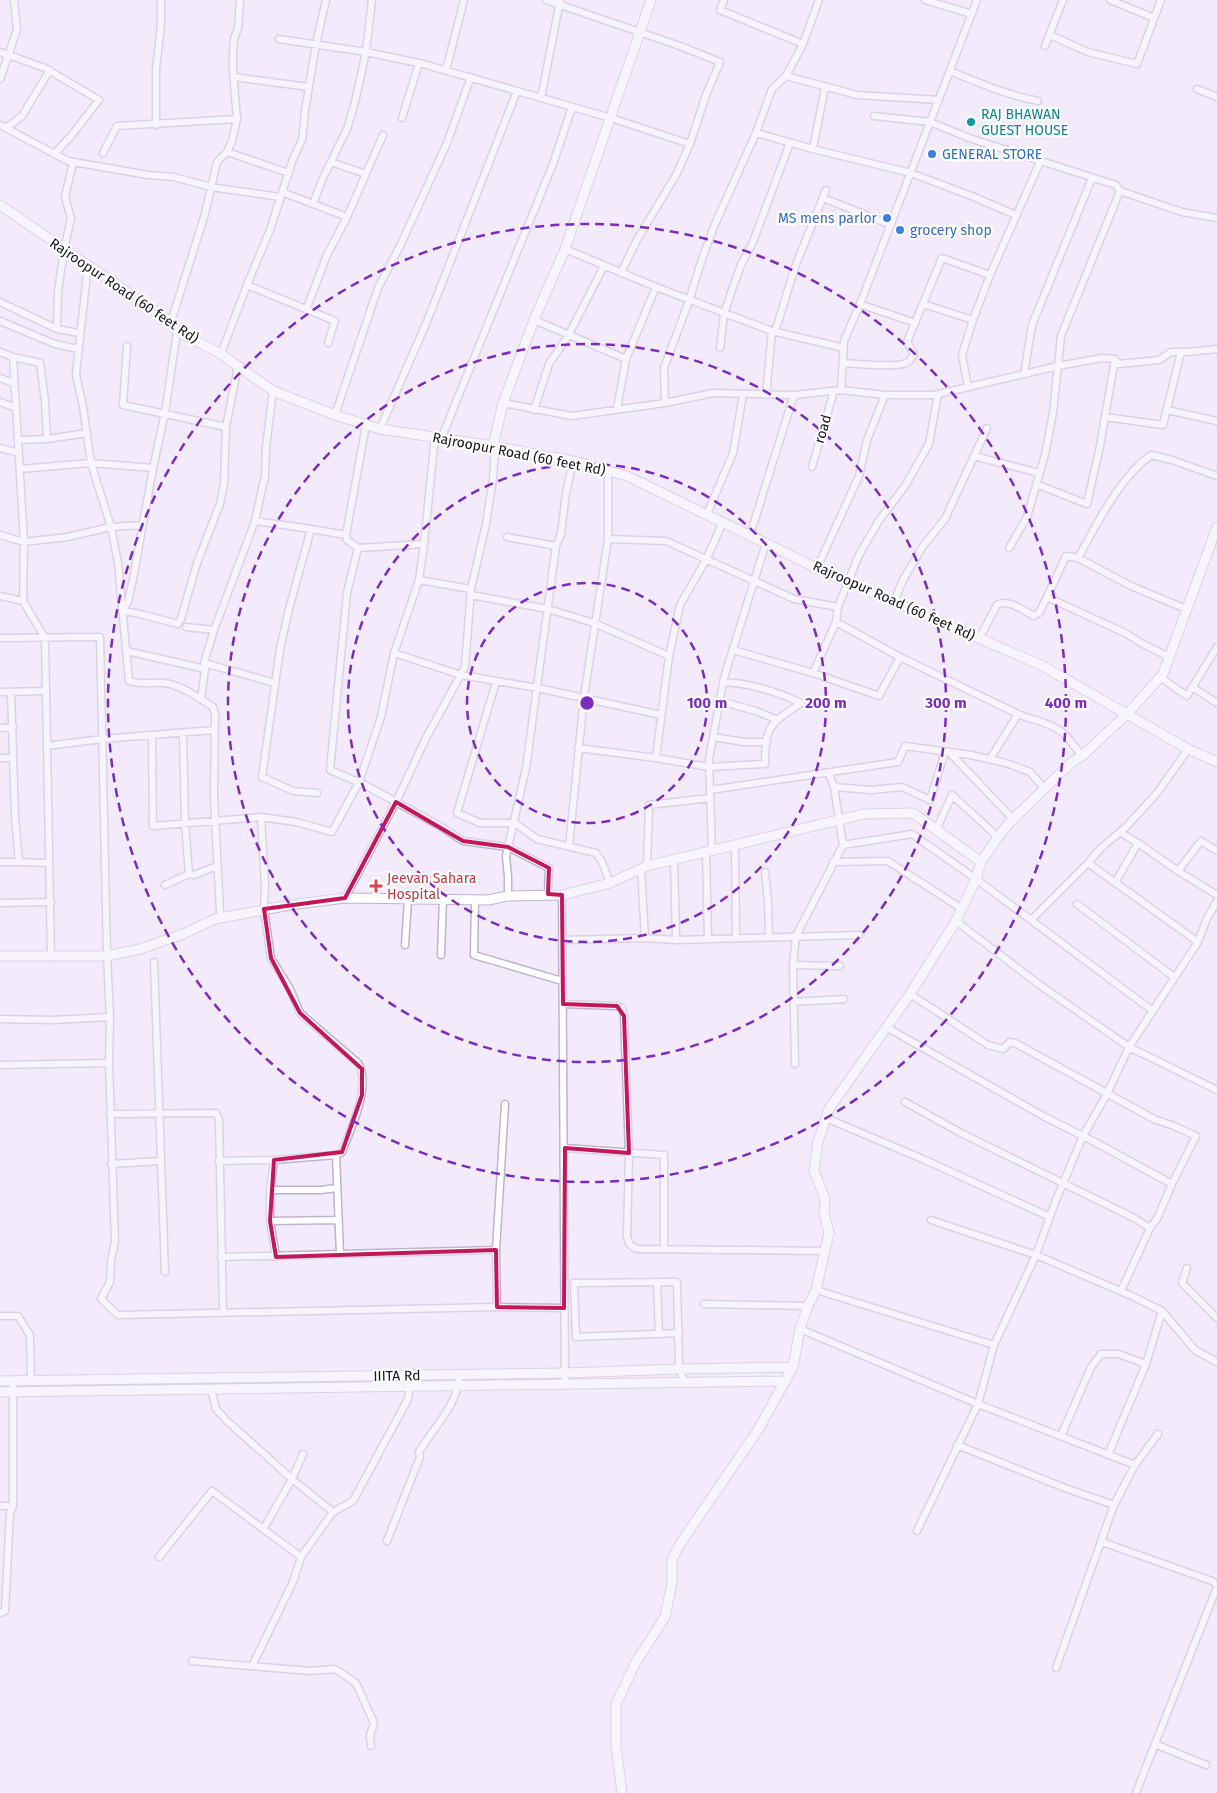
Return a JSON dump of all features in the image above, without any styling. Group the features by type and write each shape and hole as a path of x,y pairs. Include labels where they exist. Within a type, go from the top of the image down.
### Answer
{"street":[{"path":"0,79 17,30 14,0"},
{"path":"156,125 156,70 161,24 161,0"},
{"path":"171,322 205,214 217,162 227,152 232,141 237,119 234,46 238,28 240,0"},
{"path":"221,354 270,230 288,173 302,140 316,44 326,0"},
{"path":"313,204 330,162 347,129 355,102 366,52 372,0"},
{"path":"446,70 464,0"},
{"path":"546,0 560,2 720,62 706,95 690,144 676,175 638,238 621,273"},
{"path":"345,898 396,802 426,738 465,667 471,592 486,524 493,479 494,447 502,403 534,320 565,250 651,0"},
{"path":"724,0 720,10 803,44"},
{"path":"665,402 664,368 716,224 756,133 772,89 786,76 803,44 819,0"},
{"path":"925,0 972,14"},
{"path":"842,390 844,341 911,174 977,0"},
{"path":"1045,46 1063,0"},
{"path":"1110,0 1154,18"},
{"path":"1050,34 1088,52 1136,64 1161,0"},
{"path":"541,98 560,2"},
{"path":"279,39 366,52 446,70 611,118 690,144"},
{"path":"0,52 50,70 99,100 71,136 54,154"},
{"path":"402,118 418,63"},
{"path":"3,126 22,116 50,70"},
{"path":"950,71 1017,97 1038,101"},
{"path":"786,76 857,95 939,100"},
{"path":"234,77 309,87"},
{"path":"335,414 378,288 400,246 447,143 471,78"},
{"path":"813,150 825,87"},
{"path":"1197,88 1217,97"},
{"path":"380,429 428,319 517,91"},
{"path":"152,735 152,826 262,817 296,822 332,832 359,782 380,717 394,653 418,580 438,438 553,164 572,107"},
{"path":"874,116 930,122 969,138 1116,185 1120,191 1182,212 1217,218"},
{"path":"103,153 117,126 237,119"},
{"path":"3,126 68,161 148,175 174,177 211,187 281,195 313,204 347,217"},
{"path":"756,133 813,150 911,174 1016,215"},
{"path":"306,310 327,255 347,217 383,135"},
{"path":"720,348 724,314 741,265 753,242 790,143"},
{"path":"227,152 288,173"},
{"path":"57,329 58,292 71,218 65,197 73,162"},
{"path":"330,162 366,174"},
{"path":"968,387 962,355 973,320 990,274 1040,162"},
{"path":"1024,374 1032,325 1092,178"},
{"path":"766,395 773,332 795,266 826,190"},
{"path":"1009,548 1028,517 1045,455 1053,413 1061,336 1120,191"},
{"path":"823,198 891,225"},
{"name":"Rajroopur Road (60 feet Rd)","path":"0,205 171,322 177,331 221,354 273,391 380,429 573,461 627,476 817,568 1041,666 1188,749 1217,762"},
{"path":"565,250 656,288 773,332 844,348"},
{"path":"843,363 869,365 906,363 910,360 914,354 907,342 942,258 990,274"},
{"path":"88,265 79,333 76,374 91,463 111,528 118,563 129,681 139,684 166,683 180,688 213,707 215,713 216,821 220,912"},
{"path":"534,410 549,364 568,336 604,266"},
{"path":"247,285 335,321 328,343"},
{"path":"617,409 626,359 656,288"},
{"path":"0,302 57,329 79,333"},
{"path":"860,304 915,323"},
{"path":"923,304 973,320"},
{"path":"534,320 626,359"},
{"path":"0,321 55,344 78,349"},
{"path":"122,612 130,594 152,468 165,413 177,331"},
{"path":"127,346 123,405 226,427"},
{"path":"1115,358 1118,364 1159,360 1171,352 1217,349"},
{"path":"0,352 40,363 47,439"},
{"path":"1105,417 1163,425 1181,352"},
{"path":"13,357 24,542 23,601 45,638 51,957"},
{"path":"502,403 572,416 713,393 766,395 842,390 885,394 938,394 1058,366 1102,358 1115,358"},
{"path":"1036,484 1087,504 1100,446 1115,358"},
{"path":"122,612 136,613 178,624 181,619 197,563 220,504 224,483 226,427 238,366"},
{"path":"0,378 14,384"},
{"name":"road","path":"812,467 834,390"},
{"path":"201,700 204,666 214,630 255,521 265,476 266,447 273,391"},
{"path":"750,535 794,394"},
{"path":"817,568 859,476 867,440 885,394"},
{"path":"813,673 836,622 838,607 859,555 878,522 905,486 929,444 938,394"},
{"path":"707,514 733,453 743,395"},
{"path":"0,402 16,408"},
{"path":"1167,410 1217,421"},
{"path":"366,425 346,535 347,540 358,548 424,544"},
{"path":"894,602 903,580 923,546 945,519 987,428"},
{"path":"18,440 47,439 87,433"},
{"path":"0,448 19,453"},
{"path":"1078,558 1105,508 1139,464 1150,455 1172,460 1217,476"},
{"path":"974,456 1040,473"},
{"path":"508,896 506,856 526,768 556,546 561,534 566,493 573,461"},
{"path":"20,469 91,463 152,468"},
{"path":"568,846 584,697 608,539 608,470"},
{"path":"255,521 346,535"},
{"path":"656,758 669,656 680,605 706,560 724,522"},
{"path":"0,535 24,542 67,537 111,528 143,525"},
{"path":"622,1793 616,1747 616,1704 636,1662 665,1617 672,1583 672,1559 682,1541 758,1430 793,1367 800,1329 816,1290 829,1233 824,1213 825,1199 814,1171 818,1141 829,1109 910,994 956,921 982,862 998,836 1044,788 1127,714 1163,674 1217,527"},
{"path":"312,529 289,609 275,683 262,777 293,791 317,793"},
{"path":"507,537 556,546"},
{"path":"608,539 666,541 794,599 838,607"},
{"path":"708,939 709,767 713,736 723,682 766,543"},
{"path":"358,548 347,593 330,770 359,782 463,841 508,847 549,868 548,894"},
{"path":"980,639 997,605 1001,602 1007,602 1034,616 1039,613 1066,556 1078,558 1131,586 1186,609"},
{"path":"418,580 548,610 594,623 669,656"},
{"path":"0,596 23,601"},
{"path":"1047,597 1127,634 1169,657"},
{"path":"836,622 900,657 1028,719 1039,721 1061,731 1082,756"},
{"path":"186,627 214,630"},
{"path":"0,638 100,636 110,1017 111,1164 115,1240 110,1282 101,1299 118,1315 497,1307 564,1308"},
{"path":"1160,677 1186,696 1217,647"},
{"path":"733,650 813,673 879,696 900,657"},
{"path":"127,651 204,666 275,683"},
{"path":"394,653 461,675 538,688 661,714"},
{"path":"496,682 457,813 480,823 514,823 538,839 596,853 602,862 610,883"},
{"path":"578,748 709,767 765,764 770,729 778,720 801,703 773,690 739,683 723,682"},
{"path":"1192,687 1217,703"},
{"path":"0,692 46,692"},
{"path":"11,692 19,862"},
{"path":"720,701 756,711 778,720"},
{"path":"990,759 1018,714"},
{"path":"0,728 13,727"},
{"path":"47,746 102,739 214,730"},
{"path":"183,733 184,823 189,874"},
{"path":"713,736 744,742 767,742"},
{"path":"710,790 898,762 904,746 1006,763 1030,772 1044,788"},
{"path":"1031,920 1158,792 1188,749"},
{"path":"834,787 871,790 902,787 930,800 948,752"},
{"path":"948,752 1013,819"},
{"path":"0,758 13,758"},
{"path":"795,1064 793,965 796,936 843,845 834,787 829,773"},
{"path":"936,830 952,795 998,836"},
{"path":"645,938 644,868 649,805 710,798"},
{"path":"0,956 107,956 140,949 183,934 215,919 264,909 345,898 488,900 508,896 562,895 610,883 644,868 864,814 913,813 982,862"},
{"path":"219,1161 274,1160 336,1155 342,1152 362,1095 362,1069 358,1062 300,1013 290,989 271,958 264,909 265,885 262,817"},
{"path":"1120,832 1217,895"},
{"path":"843,845 912,834 976,879 1153,1011"},
{"path":"1178,871 1201,840 1217,851"},
{"path":"1115,883 1138,843"},
{"path":"735,846 736,938"},
{"path":"674,860 676,940"},
{"path":"833,862 888,861 962,909"},
{"path":"0,862 48,863"},
{"path":"1088,863 1198,942"},
{"path":"165,885 189,874 194,875 218,866"},
{"path":"765,872 769,937"},
{"path":"562,895 565,1385"},
{"path":"441,955 443,899"},
{"path":"405,945 408,900"},
{"path":"475,900 474,955 562,981"},
{"path":"917,1531 978,1404 994,1345 1036,1255 1083,1136 1107,1094 1129,1047 1198,942 1207,918 1217,901"},
{"path":"0,903 51,902"},
{"path":"1077,904 1174,977"},
{"path":"956,921 1037,983 1129,1047 1217,1090"},
{"path":"562,940 645,938 676,940 859,935"},
{"path":"154,962 165,1272"},
{"path":"793,965 840,966"},
{"path":"910,994 988,1045 1003,1049 1010,1042 1015,1043 1107,1094 1154,1118 1196,1136 1121,1291"},
{"path":"794,1002 844,999"},
{"path":"563,1004 617,1006 622,1008 624,1016 629,1153 626,1236 631,1246 664,1249 825,1251"},
{"path":"0,1019 52,1020 110,1017"},
{"path":"886,1027 1037,1112 1172,1184"},
{"path":"0,1064 109,1063"},
{"path":"905,1102 961,1133 1134,1218 1150,1228"},
{"path":"497,1307 496,1250 505,1104"},
{"path":"110,1114 216,1112 219,1119 223,1312"},
{"path":"826,1118 925,1160 1050,1217"},
{"path":"564,1148 664,1155 664,1249"},
{"path":"336,1155 340,1254"},
{"path":"274,1160 270,1190 270,1221 276,1257"},
{"path":"111,1164 160,1161"},
{"path":"270,1190 321,1190 337,1188"},
{"path":"270,1221 338,1220"},
{"path":"931,1220 1036,1255 1121,1291 1162,1311 1195,1350 1217,1362"},
{"path":"222,1258 496,1250"},
{"path":"1187,1268 1182,1283 1217,1318"},
{"path":"679,1333 576,1337 574,1283 678,1282 679,1333 679,1369 685,1383"},
{"path":"657,1283 659,1334"},
{"path":"816,1290 994,1345"},
{"path":"704,1304 808,1306"},
{"path":"1108,1455 1146,1364 1162,1311"},
{"path":"0,1316 18,1316 30,1335 31,1380"},
{"path":"800,1329 978,1404 1135,1464"},
{"path":"1061,1436 1091,1366 1100,1354 1118,1354 1146,1364"},
{"name":"IIITA Rd","path":"0,1381 459,1375 793,1367"},
{"path":"387,1541 420,1457 419,1452 445,1414 459,1386 459,1375"},
{"path":"372,1376 373,1388"},
{"path":"0,1613 6,1611 10,1513 13,1506 13,1381"},
{"name":"IIITA Rd","path":"0,1392 786,1381"},
{"path":"252,1666 293,1582 301,1557 333,1512 354,1501 408,1399 410,1387"},
{"path":"211,1390 216,1409 221,1415 292,1479 333,1512"},
{"path":"1056,1668 1114,1505 1135,1464 1158,1434"},
{"path":"957,1445 1114,1505"},
{"path":"264,1528 292,1479 303,1454"},
{"path":"159,1557 212,1491 301,1557"},
{"path":"0,1506 13,1506"},
{"path":"1102,1542 1212,1581 1217,1586 1136,1793"},
{"path":"192,1661 310,1671 335,1669 356,1683 374,1723 370,1736 371,1746"},
{"path":"1155,1744 1206,1765"}],"highlighted area":[{"path":"396,802 463,841 508,847 549,868 548,894 562,895 563,1004 617,1006 624,1016 629,1153 565,1148 564,1308 497,1307 496,1250 276,1257 270,1221 274,1160 342,1152 362,1095 362,1069 300,1013 271,958 264,909 345,898"}],"place":[{"name":"RAJ BHAWAN GUEST HOUSE","path":"971,122"},
{"name":"GENERAL STORE","path":"932,154"},
{"name":"MS mens parlor","path":"887,218"},
{"name":"grocery shop","path":"900,230"},
{"name":"Jeevan Sahara Hospital","path":"376,886"}]}
